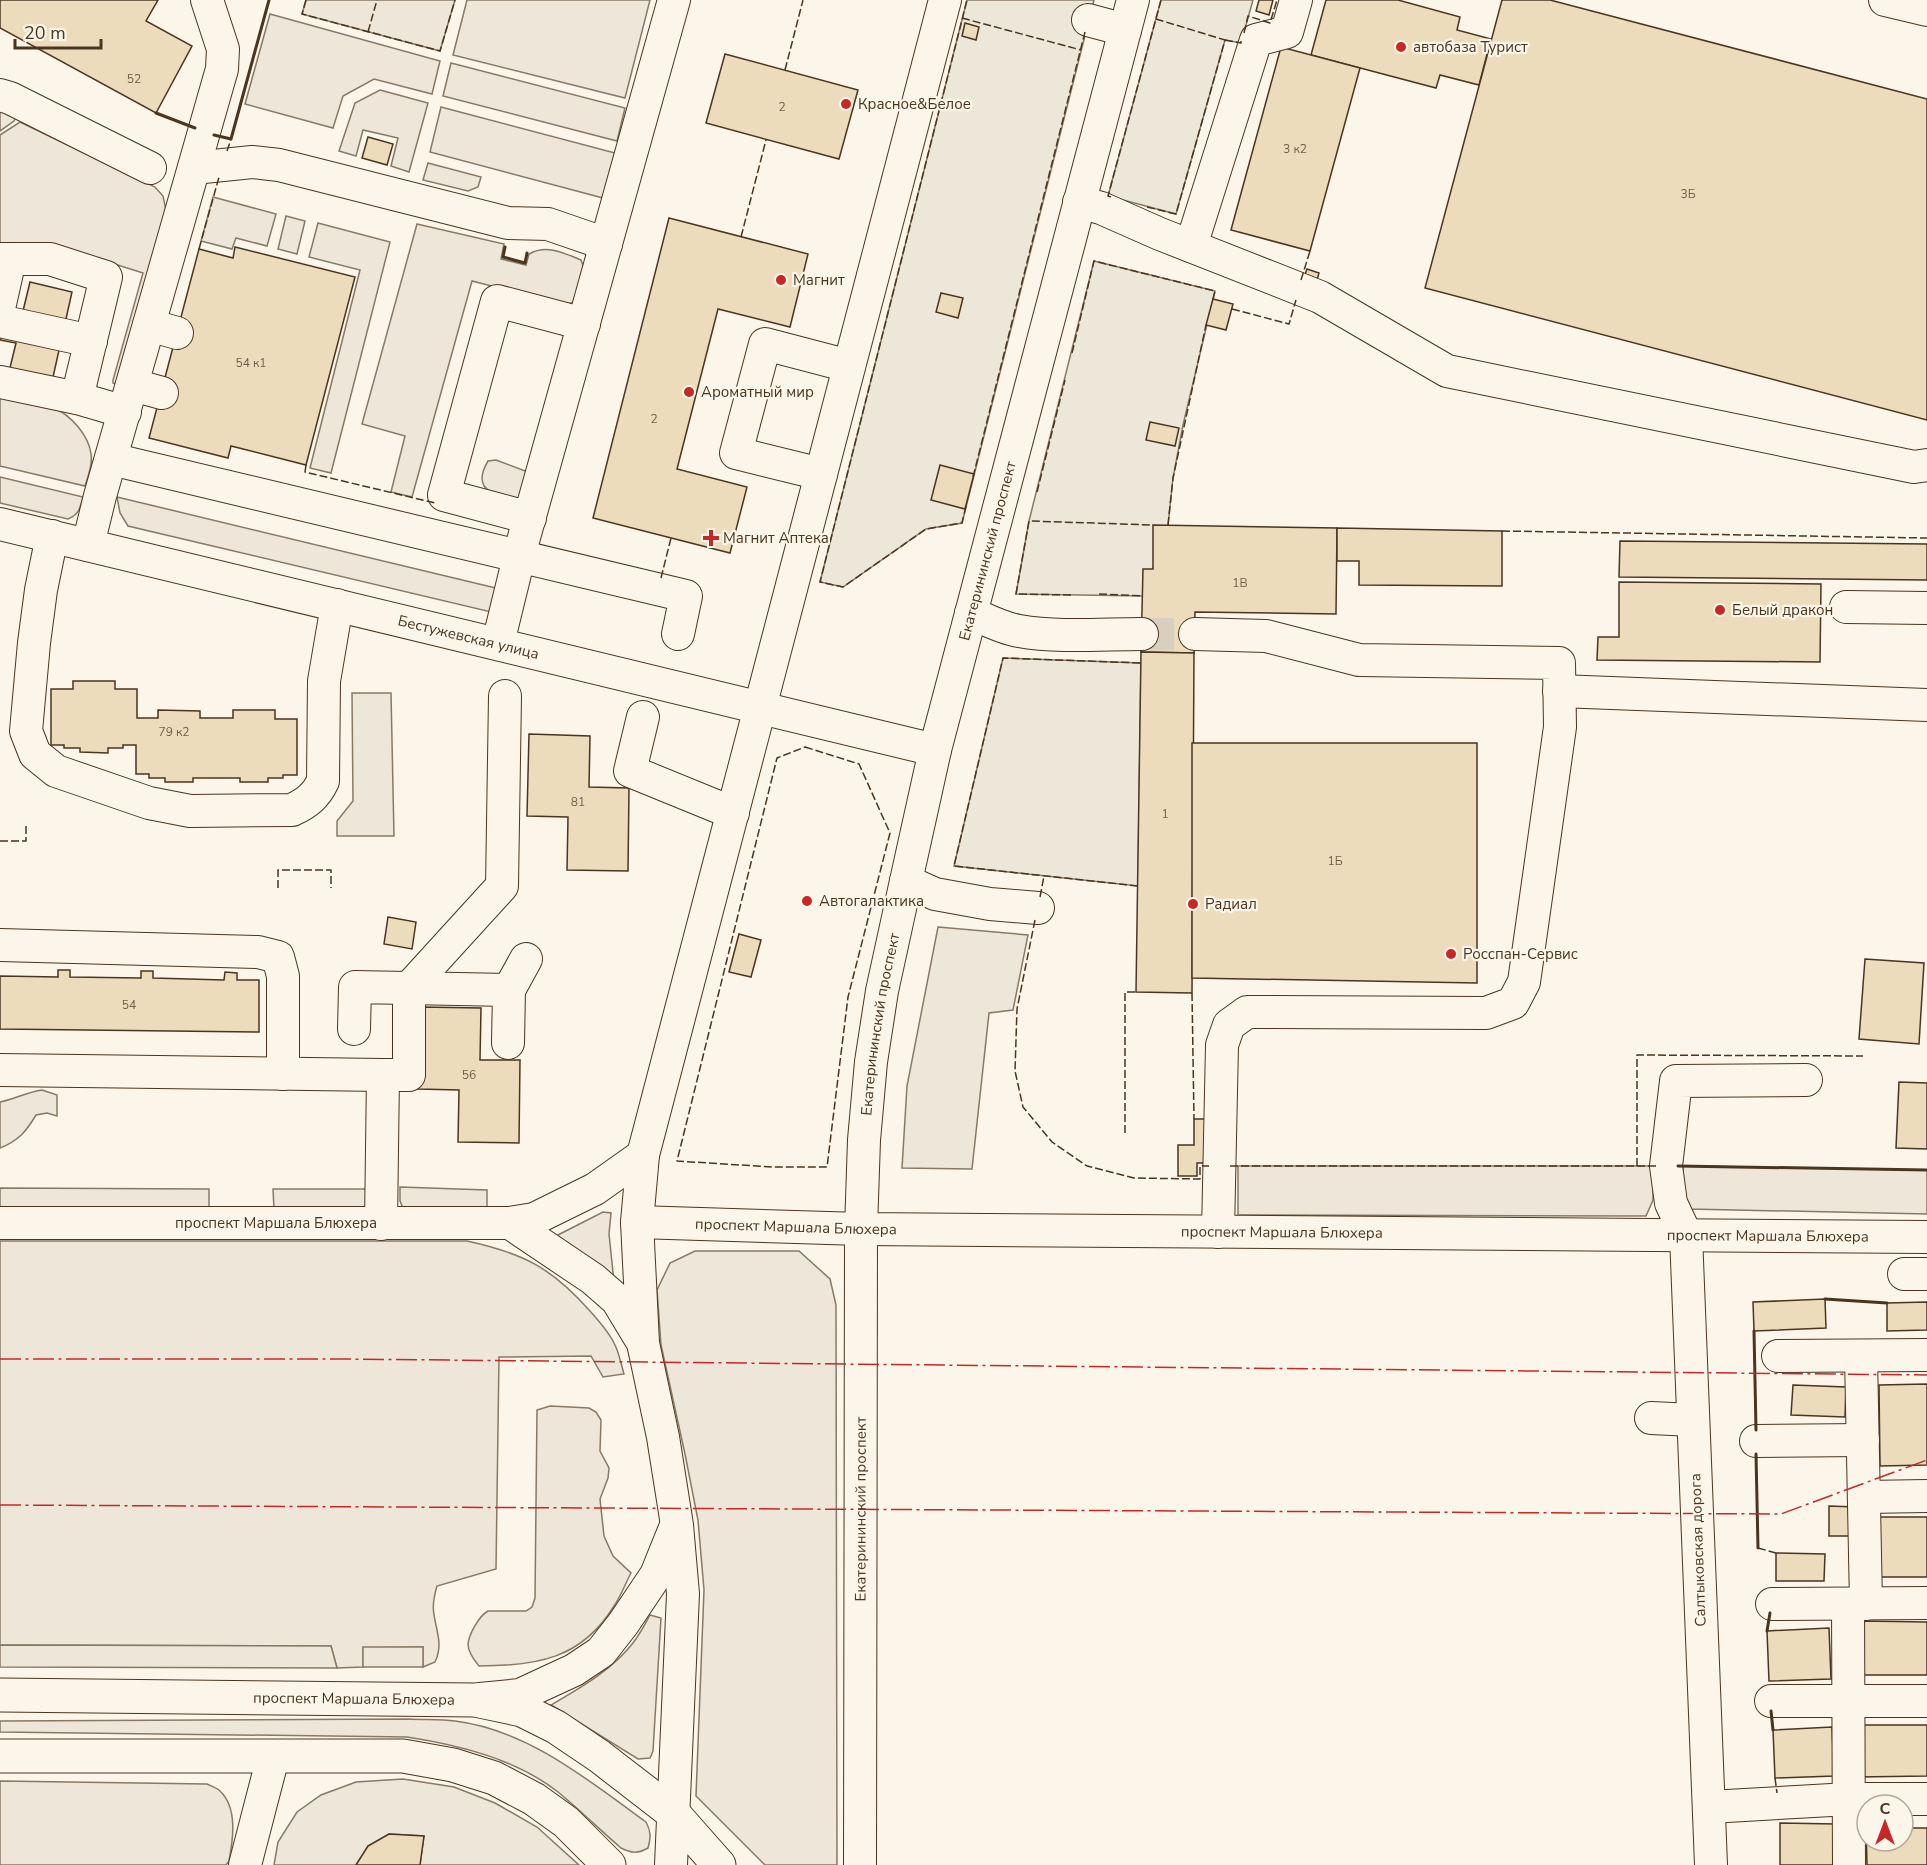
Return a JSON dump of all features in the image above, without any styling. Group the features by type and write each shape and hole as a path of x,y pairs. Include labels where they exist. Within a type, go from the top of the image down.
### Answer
{"main road":[{"name":"проспект Маршала Блюхера","path":"0,1695 475,1700 522,1710 556,1727 599,1756 674,1814 719,1865"},
{"path":"0,1756 404,1756 453,1765 494,1778 534,1799 566,1822 609,1865"}],"street":[{"path":"88,545 111,459 140,397 163,329 194,168 222,69 223,49 207,0"},
{"path":"498,643 519,557 674,0"},
{"path":"671,1865 683,1594 677,1525 663,1437 643,1343 637,1222 643,1155 945,0"},
{"name":"Екатерининский проспект","path":"860,1865 861,1229 864,1140 871,1062 882,991 935,750 1133,0"},
{"path":"1191,246 1256,40 1287,32 1296,0"},
{"path":"1885,0 1927,10"},
{"path":"1088,20 1125,30"},
{"path":"0,95 150,168"},
{"path":"194,168 252,162 279,165 508,223 548,224 606,244"},
{"path":"1079,202 1101,208 1320,297 1447,370 1914,467 1927,465"},
{"path":"0,304 5,259 50,259 106,277 77,398"},
{"path":"530,518 444,495 497,301 584,324"},
{"path":"0,321 90,341"},
{"path":"821,474 736,453 765,344 849,366"},
{"path":"0,382 77,398 140,397"},
{"path":"111,459 686,596 678,634"},
{"name":"Бестужевская улица","path":"0,524 935,750"},
{"path":"52,536 35,632 26,731 35,754 56,771 149,803 190,811 292,810 305,804 317,794 323,781 324,681 337,605"},
{"path":"1846,607 1927,608"},
{"path":"971,613 999,626 1019,631 1059,635 1142,634"},
{"path":"1195,634 1266,636 1359,660 1559,663 1560,728 1524,982 1513,1004 1486,1013 1247,1012 1229,1025 1222,1045 1218,1232"},
{"path":"1559,691 1927,705"},
{"path":"0,1070 409,1075 409,988 502,886 505,696"},
{"path":"643,717 630,771 733,813"},
{"path":"906,881 935,894 990,904 1038,908"},
{"path":"0,945 258,952 278,957 283,976 283,1074"},
{"path":"508,1043 509,990 526,959"},
{"path":"354,1029 355,987 509,990"},
{"path":"381,1224 383,1075"},
{"path":"1686,1235 1671,1203 1666,1166 1676,1081 1806,1080"},
{"name":"проспект Маршала Блюхера","path":"0,1223 510,1223 534,1219 595,1189 643,1155"},
{"name":"проспект Маршала Блюхера","path":"637,1222 861,1229 1927,1237"},
{"path":"510,1223 593,1278 617,1300 643,1343"},
{"name":"Салтыковская дорога","path":"1686,1235 1711,1865"},
{"path":"1778,1356 1927,1355"},
{"path":"1849,1865 1848,1701 1864,1497 1861,1356"},
{"path":"1651,1418 1693,1420"},
{"path":"1756,1441 1863,1440"},
{"path":"1864,1497 1927,1497"},
{"path":"475,1700 520,1695 574,1671 601,1652 656,1575 677,1525"},
{"path":"1772,1604 1927,1603"},
{"path":"1771,1701 1927,1701"},
{"path":"245,1865 273,1757"},
{"path":"1709,1807 1849,1799 1927,1799"}],"shaded area":[{"path":"306,0 455,0 440,51 302,14"},
{"path":"467,0 650,0 625,98 453,55"},
{"path":"967,0 1094,0 962,523 926,529 843,587 820,582"},
{"path":"1161,0 1253,0 1241,43 1225,40 1176,214 1108,196"},
{"path":"270,14 440,61 432,94 374,79 343,96 333,128 245,104"},
{"path":"451,63 625,108 617,141 443,96"},
{"path":"0,84 26,96 14,121 0,131"},
{"path":"380,90 428,103 409,172 391,166 398,138 363,130 356,156 339,151 355,103"},
{"path":"441,107 615,153 603,198 430,152"},
{"path":"20,122 155,187 163,196 166,210 118,385 113,383 113,380 143,273 67,249 0,247 0,135"},
{"path":"428,163 481,177 478,187 468,191 423,180"},
{"path":"213,197 276,214 267,246 236,238 232,249 201,241"},
{"path":"286,216 305,221 297,254 278,249"},
{"path":"318,223 390,242 331,473 310,468 360,270 309,257"},
{"path":"417,224 504,244 501,259 526,265 529,254 549,250 562,252 581,260 584,268 574,302 566,305 472,281 412,497 391,492 405,436 362,424"},
{"path":"1094,261 1215,291 1183,425 1173,478 1168,525 1143,596 1016,594 1029,521"},
{"path":"0,397 48,407 61,412 73,421 83,433 90,447 91,466 85,486 0,466"},
{"path":"496,460 528,472 525,496 507,497 487,490 482,481 482,475 488,461"},
{"path":"0,477 83,497 80,508 68,519 0,503"},
{"path":"117,497 504,590 491,612 128,526 120,513"},
{"path":"1003,658 1141,663 1138,886 954,866"},
{"path":"352,693 391,693 394,836 337,836 337,821 353,801"},
{"path":"938,927 1028,935 1013,1010 989,1013 972,1169 902,1168 907,1086"},
{"path":"42,1090 57,1095 57,1116 47,1113 36,1115 21,1135 0,1148 0,1102"},
{"path":"1238,1166 1653,1166 1653,1200 1646,1216 1238,1215"},
{"path":"1683,1166 1927,1170 1927,1214 1689,1209 1684,1193"},
{"path":"400,1187 487,1190 487,1208 403,1208 400,1201"},
{"path":"0,1188 209,1189 209,1209 0,1208"},
{"path":"273,1189 373,1189 368,1211 274,1209"},
{"path":"603,1212 611,1213 609,1234 614,1282 556,1236"},
{"path":"0,1241 467,1241 520,1257 548,1272 562,1283 609,1334 617,1350 624,1374 603,1377 591,1356 499,1357 496,1569 437,1586 433,1608 439,1644 435,1662 423,1667 423,1647 363,1648 363,1667 337,1668 331,1646 0,1645"},
{"path":"695,1251 799,1251 830,1279 836,1305 837,1865 765,1865 696,1796 704,1590 698,1520 661,1345 657,1290 670,1263"},
{"path":"550,1406 589,1408 596,1412 601,1420 600,1451 609,1468 608,1478 600,1499 604,1536 613,1556 631,1573 601,1624 587,1638 572,1648 538,1661 479,1666 470,1653 468,1644 472,1630 481,1617 488,1611 526,1611 532,1607 535,1598 537,1410"},
{"path":"650,1615 661,1618 653,1751 650,1758 638,1759 551,1705 595,1678 625,1653 636,1640"},
{"path":"0,1645 331,1646 337,1668 0,1667"},
{"path":"363,1647 423,1647 423,1667 363,1667"},
{"path":"449,1720 482,1726 532,1746 579,1774 646,1822 650,1835 648,1848 634,1852 621,1848 558,1792 542,1780 524,1771 486,1755 427,1740 407,1737 0,1732 0,1721"},
{"path":"403,1779 454,1787 495,1803 537,1827 579,1865 420,1865 424,1836 389,1834 368,1846 356,1865 274,1865 278,1842 297,1812 321,1795 356,1782"},
{"path":"0,1781 207,1784 220,1791 230,1806 233,1834 229,1861 226,1865 0,1865"}],"building":[{"path":"0,0 158,0 146,21 192,46 156,113 0,28"},
{"path":"1259,0 1273,0 1269,15 1256,11"},
{"name":"автобаза Турист","path":"1326,0 1398,0 1460,17 1457,30 1491,39 1479,85 1440,75 1436,88 1311,55"},
{"path":"1502,0 1550,0 1927,99 1927,420 1425,288"},
{"path":"965,23 979,27 976,40 962,36"},
{"path":"1281,47 1360,68 1310,251 1231,230"},
{"path":"725,54 858,90 839,159 706,123"},
{"path":"368,137 393,144 387,165 362,158"},
{"path":"669,218 808,254 790,327 718,309 677,469 747,487 730,553 593,518"},
{"path":"235,247 355,277 306,465 231,446 228,458 149,438 199,249 233,258"},
{"path":"1307,269 1319,273 1315,287 1302,283"},
{"path":"30,282 72,292 51,386 8,376 16,343 0,340 0,306 23,311"},
{"path":"941,293 963,298 958,318 936,312"},
{"path":"1213,299 1233,304 1226,330 1206,325"},
{"path":"1150,422 1179,428 1175,446 1146,440"},
{"path":"940,465 974,474 965,509 931,500"},
{"path":"1153,525 1337,528 1336,614 1195,612 1194,653 1141,652 1143,569 1153,569"},
{"path":"1337,528 1502,531 1502,586 1359,585 1359,561 1337,561"},
{"path":"1620,541 1927,544 1927,580 1619,577"},
{"name":"Белый дракон","path":"1619,582 1821,584 1820,662 1597,660 1598,637 1619,637"},
{"path":"1141,652 1194,653 1192,993 1136,992"},
{"path":"73,681 115,681 115,689 137,689 137,718 158,718 158,710 200,711 200,718 233,718 233,710 275,710 275,719 297,719 297,775 268,778 268,782 240,782 240,778 193,778 193,782 165,782 165,778 149,778 149,774 136,774 136,745 108,748 108,753 80,752 80,748 51,745 51,689 73,689"},
{"path":"529,734 590,736 589,787 629,788 628,871 567,870 568,817 527,816"},
{"path":"1192,743 1477,743 1477,983 1192,978"},
{"path":"388,917 416,922 412,949 384,944"},
{"path":"739,934 761,940 751,977 729,972"},
{"path":"1865,959 1924,963 1919,1044 1859,1039"},
{"path":"58,970 70,970 70,977 141,978 141,971 153,971 153,978 224,980 225,972 237,973 237,980 259,980 259,1032 0,1029 0,976 58,977"},
{"path":"420,1007 481,1008 480,1060 520,1060 519,1143 458,1142 459,1090 418,1089"},
{"path":"1899,1082 1927,1083 1927,1149 1896,1148"},
{"path":"1194,1119 1210,1119 1210,1163 1197,1163 1197,1176 1178,1176 1178,1145 1194,1145"},
{"path":"1825,1299 1826,1328 1754,1331 1753,1302"},
{"path":"1927,1302 1927,1330 1887,1331 1887,1303"},
{"path":"1927,1384 1927,1465 1880,1466 1879,1385"},
{"path":"1793,1385 1846,1387 1845,1417 1791,1415"},
{"path":"1829,1506 1856,1507 1855,1536 1829,1536"},
{"path":"1877,1517 1927,1517 1927,1577 1877,1577"},
{"path":"1776,1553 1825,1554 1824,1581 1776,1581"},
{"path":"1861,1621 1927,1622 1927,1675 1861,1675"},
{"path":"1829,1628 1831,1679 1769,1681 1767,1631"},
{"path":"1857,1725 1927,1725 1927,1776 1857,1777"},
{"path":"1832,1727 1834,1776 1775,1778 1773,1730"},
{"path":"1780,1823 1836,1824 1835,1865 1780,1865"},
{"path":"1915,1828 1927,1828 1927,1865 1867,1865 1867,1853 1915,1853"},
{"path":"389,1834 424,1836 420,1865 356,1865 368,1846"}],"tunnel":[{"path":"1142,634 1195,634"}],"fence":[{"path":"306,0 302,14 440,51 455,0"},
{"path":"368,32 377,0"},
{"path":"785,70 803,0"},
{"path":"966,506 962,523 926,529 843,587 820,582 967,0"},
{"path":"1111,197 1108,196 1161,0"},
{"path":"1244,33 1248,16 1270,23 1277,0"},
{"path":"962,18 1081,50"},
{"path":"1147,207 1176,214 1225,40 1156,19"},
{"path":"973,477 1085,32"},
{"path":"1225,40 1241,43 1241,41"},
{"path":"227,151 231,139"},
{"path":"741,237 766,140"},
{"path":"199,249 219,177"},
{"path":"1301,280 1310,251"},
{"path":"1072,353 1094,261 1215,291 1213,299"},
{"path":"1232,309 1289,324 1296,300"},
{"path":"1168,525 1173,478 1206,325"},
{"path":"1037,492 1065,380"},
{"path":"306,465 305,472 435,503"},
{"path":"1071,595 1016,594 1029,521 1153,525"},
{"path":"1502,531 1927,538"},
{"path":"661,578 671,538"},
{"path":"1099,594 1143,596"},
{"path":"1138,886 954,866 1003,658 1141,663"},
{"path":"805,747 859,764 890,833 848,997 827,1167 772,1167 677,1161 777,758 805,747"},
{"path":"0,841 26,841 26,823"},
{"path":"278,888 278,870 331,870 331,888"},
{"path":"1040,897 1044,876"},
{"path":"1035,920 1017,1009 1015,1071 1023,1107 1052,1142 1087,1166 1134,1178 1200,1179 1200,1166 1209,1166"},
{"path":"1125,1133 1125,992 1136,992"},
{"path":"1192,993 1194,1119"},
{"path":"1637,1166 1637,1055 1863,1056"},
{"path":"1230,1166 1656,1166"},
{"path":"1758,1548 1776,1553"},
{"path":"1775,1778 1777,1793"}],"wall":[{"path":"214,135 231,139 269,0"},
{"path":"156,113 195,128"},
{"path":"505,247 503,257 525,263 527,253"},
{"path":"1678,1166 1927,1170"},
{"path":"1825,1299 1887,1303"},
{"path":"1754,1331 1756,1430"},
{"path":"1756,1454 1758,1548"},
{"path":"1767,1631 1770,1613"},
{"path":"1771,1711 1773,1730"}],"power":[{"path":"0,1359 343,1359 1927,1375"},
{"path":"0,1505 1781,1514 1927,1460"}],"place":[{"name":"автобаза Турист","path":"1401,47"},
{"name":"Красное&Белое","path":"846,104"},
{"name":"Магнит","path":"781,280"},
{"name":"Ароматный мир","path":"689,392"},
{"name":"Магнит Аптека","path":"711,538"},
{"name":"Белый дракон","path":"1720,610"},
{"name":"Автогалактика","path":"807,901"},
{"name":"Радиал","path":"1193,904"},
{"name":"Росспан-Сервис","path":"1451,954"}]}
